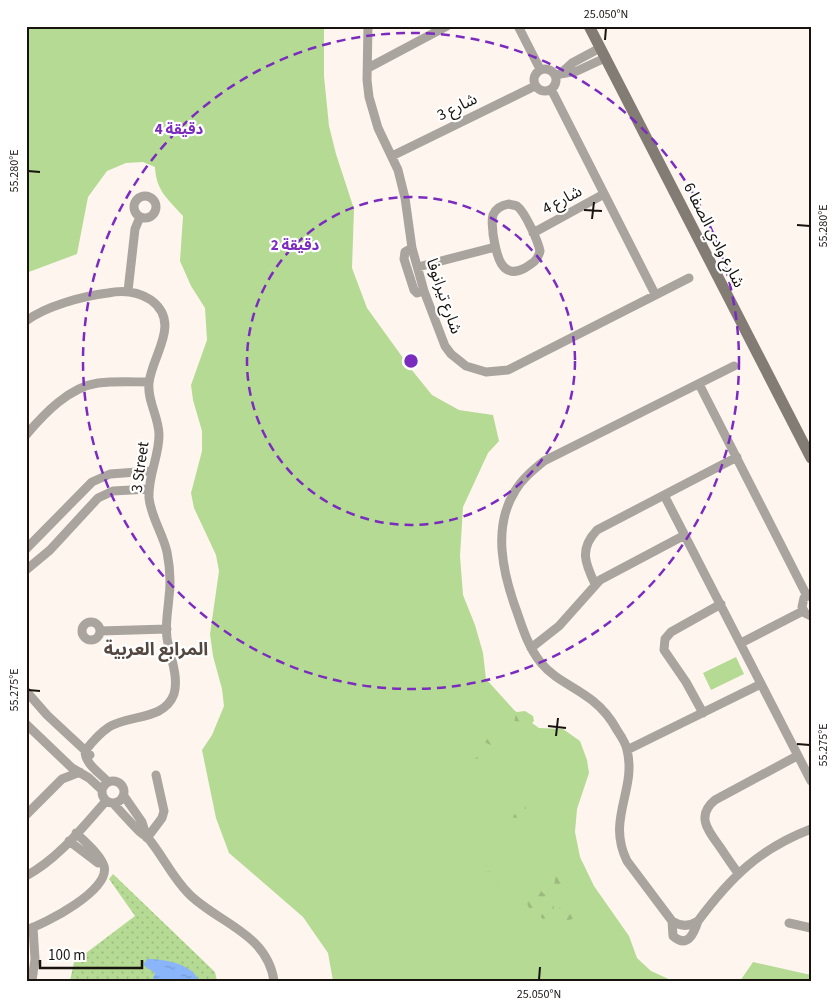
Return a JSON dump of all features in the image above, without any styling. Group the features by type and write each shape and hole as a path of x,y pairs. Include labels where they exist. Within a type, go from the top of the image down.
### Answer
{"main road":[{"name":"شارع وادي الصفا 6","path":"589,26 811,458"}],"street":[{"name":"شارع تيرانوفا","path":"368,26 367,80 368,97 372,113 392,156 402,185 412,248 424,292 445,346 451,354 466,366 486,372 497,372 518,366 688,278"},
{"path":"368,68 446,26"},
{"path":"518,26 540,70"},
{"path":"602,53 587,55 560,72 556,83 551,89 542,91 535,86 534,76 540,70 547,68 560,72 577,71 592,65 602,53"},
{"path":"587,55 592,65"},
{"name":"شارع 3","path":"392,156 535,86"},
{"path":"551,89 655,294"},
{"name":"شارع 4","path":"533,233 604,194"},
{"path":"508,204 518,207 539,247 538,256 533,263 519,271 510,272 500,262 495,247 492,218 494,213 503,205 508,204"},
{"path":"128,291 135,229 140,217"},
{"path":"418,267 495,247"},
{"path":"412,248 405,252 404,259 414,290 417,293 424,292"},
{"name":"3 Street","path":"26,321 48,309 101,293 128,291 138,293 154,303 164,316 165,331 149,382 149,395 159,436 149,489 152,511 161,534 169,565 170,581 166,629 175,679 174,694 166,706 156,713 129,719 108,727 85,751"},
{"path":"734,366 544,461 528,475 515,491 506,510 502,532 502,552 511,597 531,648 551,673 604,710 617,729 627,750 629,768 619,831 622,852 672,922 673,936 678,940 686,940 692,936 698,921 738,873 775,845 811,828"},
{"path":"26,435 55,406 87,386 106,383 149,382"},
{"path":"699,384 809,595 802,602 807,614 741,643"},
{"path":"595,584 585,560 587,544 591,536 604,525 737,457"},
{"path":"26,549 92,482 110,474 151,472"},
{"path":"26,570 50,550 98,498 113,490 149,489"},
{"path":"664,495 683,536 721,604 811,781"},
{"path":"531,648 559,626 595,584 683,536"},
{"path":"702,713 686,682 666,654 663,644 664,639 671,632 721,604"},
{"path":"100,630 166,629"},
{"path":"627,750 761,684"},
{"path":"26,691 47,715 85,751 88,761 110,781 118,782 122,785 124,796 142,822 148,838 169,870 189,894 208,910 245,933 257,944 270,965 274,981"},
{"path":"26,724 66,762 102,790 102,795 148,838"},
{"path":"738,873 705,825 708,807 715,800 797,756"},
{"path":"26,815 62,779 66,771 66,762"},
{"path":"62,779 80,772"},
{"path":"148,838 162,818 164,811 156,775"},
{"path":"102,790 110,781"},
{"path":"26,876 44,865 110,802 120,800 124,796"},
{"path":"122,813 131,805"},
{"path":"32,981 35,960 30,928 63,912 91,892 102,881 105,870 104,865 76,833"},
{"path":"69,841 94,860 100,868 100,878 91,892"},
{"path":"672,922 688,926 698,921"},
{"path":"789,923 811,928"}],"green space":[{"path":"26,26 324,26 324,76 329,126 354,209 352,268 367,308 432,395 459,410 493,415 499,441 488,453 463,507 460,556 463,595 475,625 483,653 486,679 514,710 539,728 563,729 580,741 587,760 589,773 577,809 575,832 580,857 594,886 629,936 637,958 651,971 673,981 333,981 328,953 303,917 229,853 216,818 202,750 212,735 224,706 210,634 219,571 216,555 194,508 191,493 202,451 202,431 193,400 191,385 207,340 205,308 191,286 180,261 183,216 160,189 155,167 143,162 126,163 107,171 88,197 77,254 26,273"},
{"path":"736,657 744,674 711,690 703,673"},
{"path":"525,711 533,716 534,721 529,726 519,730 515,724 515,717 517,712"},
{"path":"484,731 493,733 496,738 491,745 482,739"},
{"path":"479,755 483,755 487,761 483,767 479,767 475,763 475,759"},
{"path":"518,800 524,803 526,809 519,817 515,818 508,813 510,803"},
{"path":"489,871 495,874 498,880 495,886 489,889 483,886 480,880 483,874"},
{"path":"113,874 215,972 217,981 70,981 74,962 135,916 109,879"},
{"path":"556,874 570,874 572,878 567,888 563,890 554,886"},
{"path":"540,890 545,895 545,902 550,900 554,903 553,911 549,917 543,919 540,916 543,906 541,903 535,908 529,908 526,901 531,892"},
{"path":"568,902 574,905 577,911 574,917 568,920 562,917 559,911 562,905"},
{"path":"753,962 811,975 811,981 740,981"}],"water":[{"path":"147,959 169,961 184,966 199,981 152,981 155,973 143,965"}],"district":[{"name":"المرابع العربية","path":"156,649"}]}
